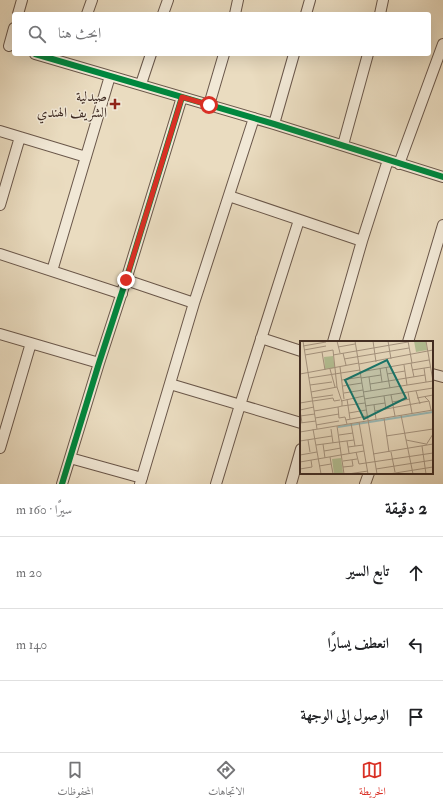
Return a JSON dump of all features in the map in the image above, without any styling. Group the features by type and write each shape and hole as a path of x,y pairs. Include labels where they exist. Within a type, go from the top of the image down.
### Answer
{"street":[{"path":"19,12 22,0"},
{"path":"89,12 92,0"},
{"path":"164,12 168,0"},
{"path":"235,12 238,0"},
{"path":"307,12 310,0"},
{"path":"381,12 384,0"},
{"path":"8,46 12,34"},
{"path":"399,164 443,44"},
{"path":"43,56 274,124 443,177"},
{"path":"72,64 74,56"},
{"path":"141,84 150,56"},
{"path":"209,105 223,56"},
{"path":"274,124 293,56"},
{"path":"343,145 367,56"},
{"path":"52,271 110,76"},
{"path":"62,484 182,97"},
{"path":"70,458 141,481 194,303 254,118"},
{"path":"0,131 86,157"},
{"path":"0,205 20,137"},
{"path":"333,341 362,241 388,160"},
{"path":"229,196 362,241"},
{"path":"216,484 299,220"},
{"path":"408,341 443,225"},
{"path":"0,254 122,294"},
{"path":"126,280 194,303"},
{"path":"0,334 99,363"},
{"path":"261,338 300,351"},
{"path":"0,448 31,342"},
{"path":"433,374 443,377"},
{"path":"170,384 300,423"},
{"path":"291,484 300,452"},
{"path":"365,484 368,474"}],"cycle path":[{"path":"42,56 274,124 443,177"},
{"path":"62,484 182,97"}],"place":[{"name":"صيدلية الشريف الهندي","path":"115,104"}],"route":[{"path":"126,280 182,97 209,105"}]}
